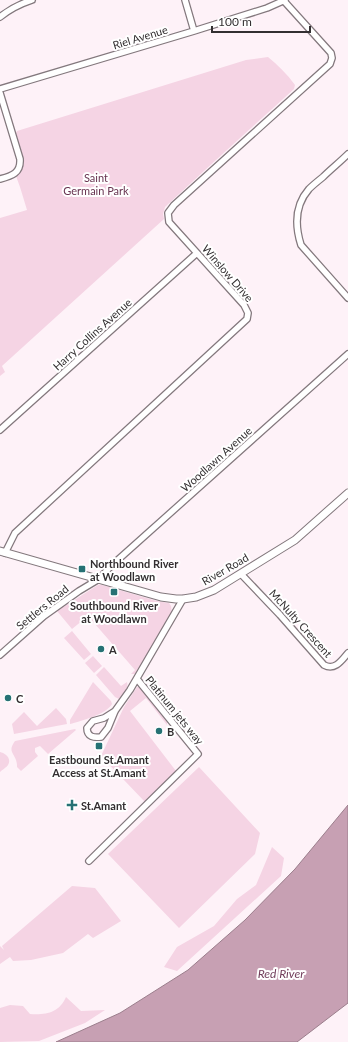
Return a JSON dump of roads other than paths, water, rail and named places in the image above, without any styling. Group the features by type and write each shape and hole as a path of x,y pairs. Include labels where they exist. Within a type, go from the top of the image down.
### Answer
{"street":[{"path":"0,17 21,3 32,0"},
{"path":"185,0 194,31"},
{"name":"Riel Avenue","path":"0,89 194,31 267,8 284,0"},
{"name":"Winslow Drive","path":"2,552 15,533 247,319 248,313 244,305 169,222 168,213 174,205 330,64 332,58 331,53 284,0"},
{"path":"0,93 20,159 20,165 16,173 0,179"},
{"path":"348,154 309,190 303,198 298,208 297,224 301,245 348,298"},
{"name":"Harry Collins Avenue","path":"0,430 197,253"},
{"name":"Woodlawn Avenue","path":"99,579 111,566 348,354"},
{"name":"River Road","path":"2,552 161,597 176,599 196,597 205,594 241,574 296,540 348,493"},
{"name":"McNulty Crescent","path":"241,574 324,665 327,667 336,666 348,652"},
{"name":"Settlers Road","path":"0,656 44,616 79,591 99,579"},
{"path":"115,711 104,718 93,721 87,728 87,732 90,736 95,738 101,737 108,728 115,711 137,679 183,599"},
{"name":"Platinum jets way","path":"89,861 198,754 137,679"}],"water":[{"name":"Red River","path":"348,805 348,1003 297,1042 56,1042 120,1013 188,970 245,920 295,869"}],"place":[{"name":"Northbound River at Woodlawn","path":"82,569"},
{"name":"Southbound River at Woodlawn","path":"114,592"},
{"name":"A","path":"101,649"},
{"name":"C","path":"8,698"},
{"name":"B","path":"159,731"},
{"name":"Eastbound St.Amant Access at St.Amant","path":"99,746"},
{"name":"St.Amant","path":"72,805"}],"park label":[{"name":"Saint Germain Park","path":"96,183"}]}
